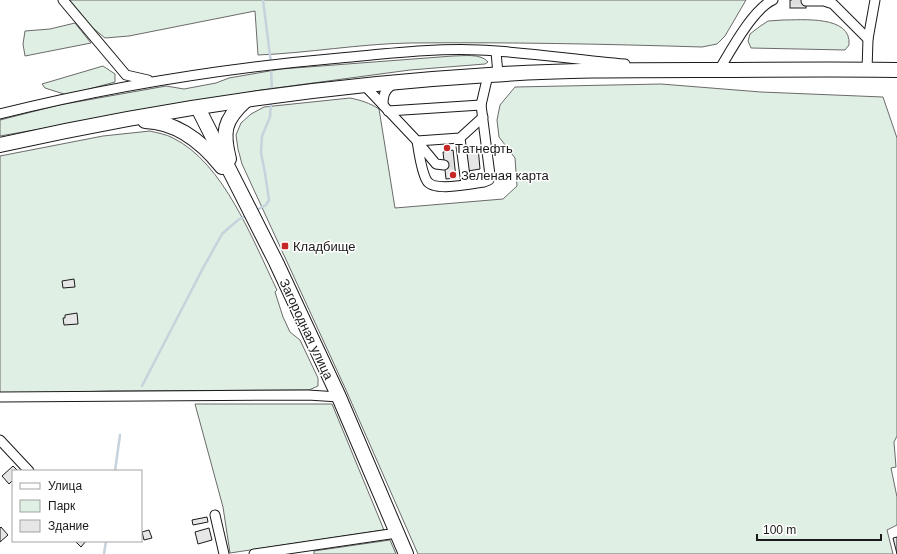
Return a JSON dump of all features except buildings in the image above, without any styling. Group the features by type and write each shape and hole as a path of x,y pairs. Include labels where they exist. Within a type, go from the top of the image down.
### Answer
{"highway":[{"path":"0,145 198,108 271,97 396,82 493,74 679,70 897,70"},
{"path":"239,190 229,161 225,144 225,132 228,120 234,111 245,101"},
{"name":"Загородная улица","path":"198,108 276,262 339,397 406,554"},
{"path":"122,121 147,121 164,124 188,134 216,159 239,190"}],"street":[{"path":"63,0 126,75 153,81"},
{"path":"719,70 749,22 767,3 773,0"},
{"path":"867,70 868,39 875,0"},
{"path":"806,1 833,2 868,39"},
{"path":"0,114 153,81 283,63 399,53 456,50 496,52 679,70"},
{"path":"417,141 427,182 433,186 440,187 484,182 489,180 490,176 481,105 493,74 496,52"},
{"path":"386,108 383,97 385,91 396,82"},
{"path":"364,85 417,141 436,164 444,165"},
{"path":"386,108 481,105"},
{"path":"417,141 460,138 483,117"},
{"path":"460,138 459,164 466,184"},
{"path":"0,397 190,395 308,395 339,397"},
{"path":"0,440 28,470"},
{"path":"214,515 224,554"},
{"path":"254,554 397,533"}],"green space":[{"path":"69,0 746,0 725,36 717,44 702,47 409,43 258,55 255,11 129,36 105,38 88,24"},
{"path":"813,20 834,24 843,28 848,35 849,45 845,50 751,48 748,41 750,34 768,21"},
{"path":"75,23 91,43 25,56 23,44 25,31 50,29"},
{"path":"453,56 476,56 485,59 488,62 485,64 410,70 261,90 0,136 0,120 59,105 166,86 184,89 216,83 229,78 281,69"},
{"path":"103,66 115,74 115,82 67,95 45,88 42,84"},
{"path":"661,84 761,92 883,97 897,138 897,436 894,442 896,467 891,468 897,497 897,525 887,530 893,554 418,554 346,390 242,164 236,135 241,123 251,114 264,107 350,98 361,101 379,109 395,208 503,199 517,186 515,158 499,137 497,120 500,105 515,87"},
{"path":"150,131 170,137 191,150 207,165 222,184 258,249 277,290 275,292 283,317 290,332 300,340 318,378 318,386 309,390 109,391 0,394 0,156 103,136"},
{"path":"195,404 332,404 384,530 230,553 223,507"},
{"path":"390,540 396,554 314,554 314,551"}],"waterway":[{"path":"263,0 271,63"},
{"path":"271,68 272,91"},
{"path":"255,211 266,205 269,200 261,153 262,136 270,117 271,102"},
{"path":"142,386 222,234 238,220 247,215"},
{"path":"115,470 120,435"},
{"path":"104,554 106,542"}],"tunnel":[{"path":"792,0 806,1"},
{"path":"444,165 455,164"}],"place":[{"name":"Татнефть","path":"447,148"},
{"name":"Зеленая карта","path":"453,175"},
{"name":"Кладбище","path":"285,246"}]}
